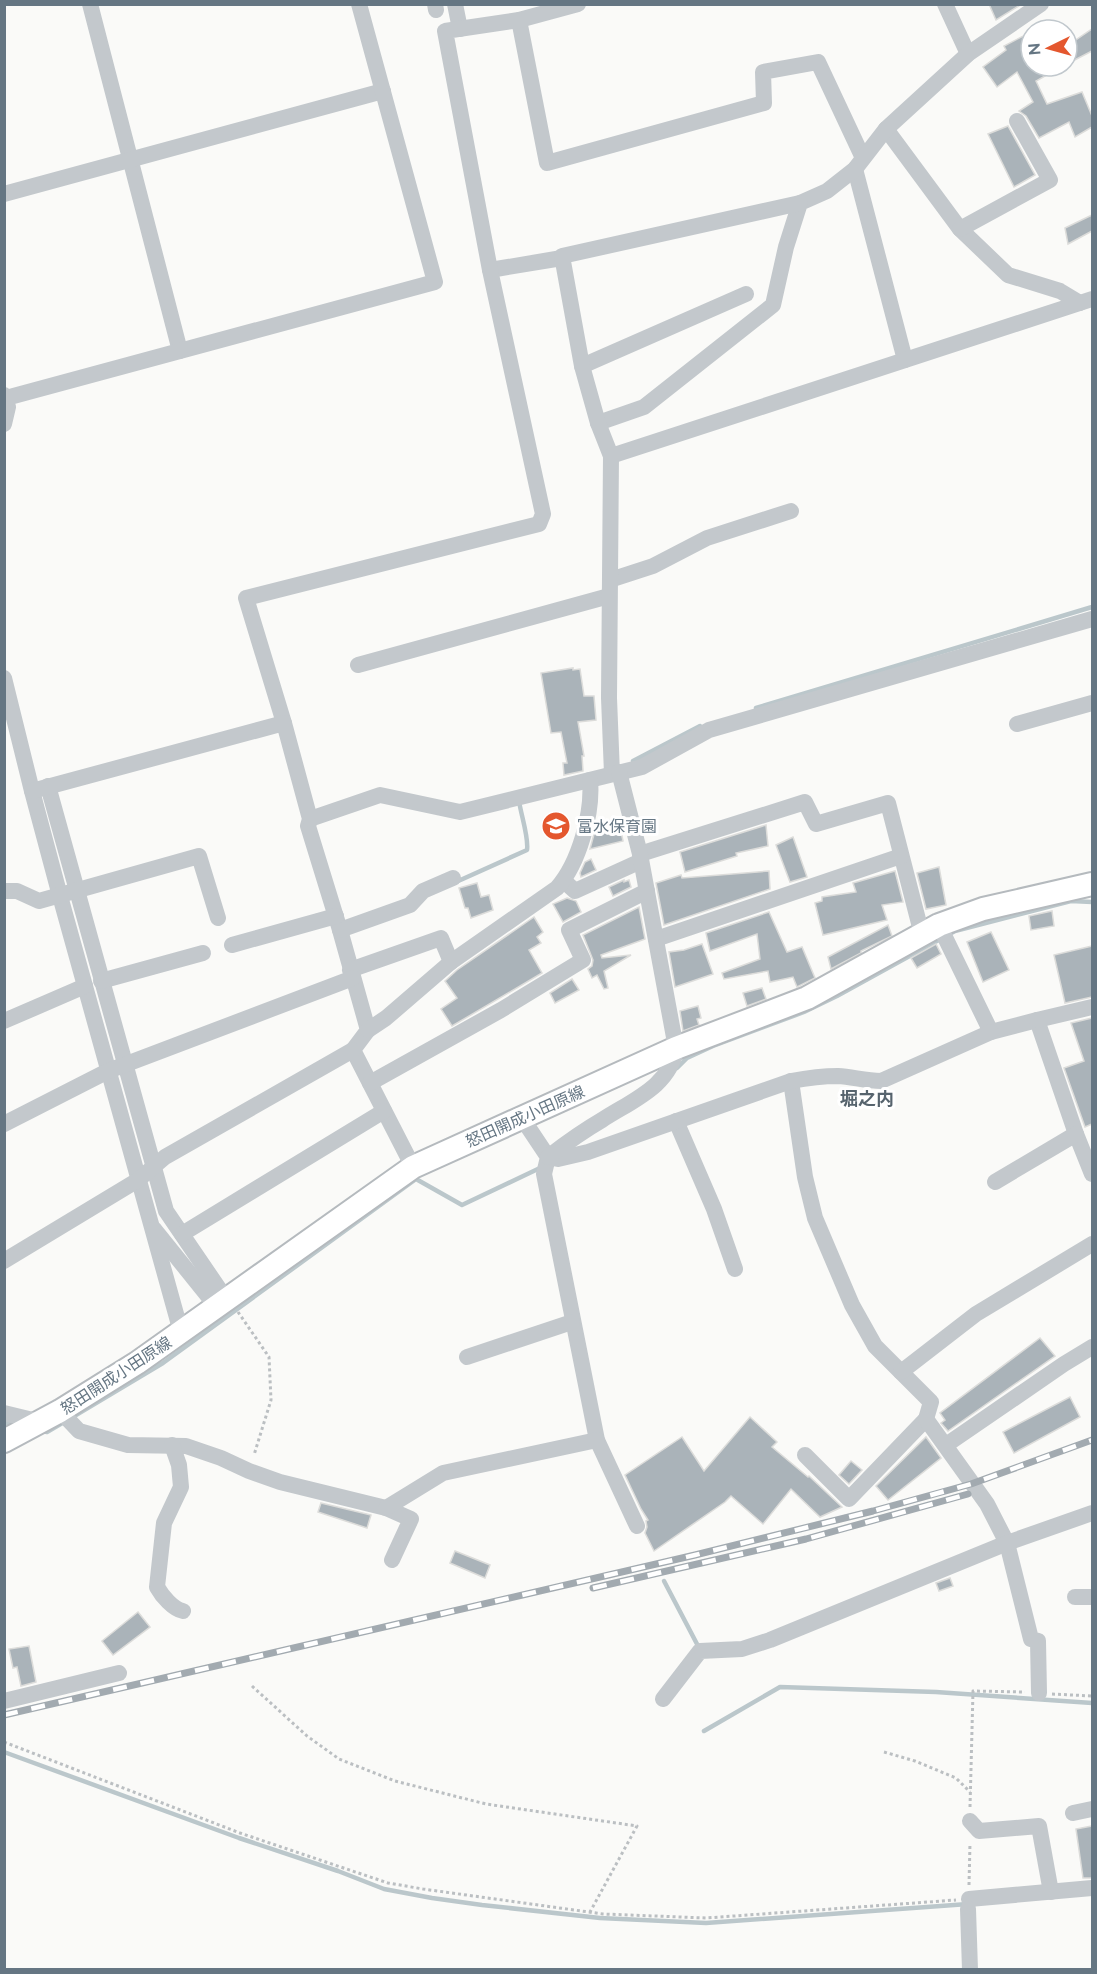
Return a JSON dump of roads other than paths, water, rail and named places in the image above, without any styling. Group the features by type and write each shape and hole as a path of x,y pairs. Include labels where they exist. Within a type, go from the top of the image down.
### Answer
{"main road":[{"name":"怒田開成小田原線","path":"11,1438 51,1417 181,1332 413,1167 676,1048 807,998 934,929 983,909 1092,884"}],"street":[{"path":"90,4 180,351"},
{"path":"4,424 8,407 5,396 435,282 359,4"},
{"path":"455,4 460,28"},
{"path":"945,4 968,54"},
{"path":"490,270 562,258 562,256 800,203 827,191 859,163 886,129 968,54 1041,4"},
{"path":"368,1030 308,826 310,819 284,723 246,598 539,524 543,514 490,270 445,31 519,20 567,6"},
{"path":"519,20 547,163 764,103 763,72 818,62 859,163 905,360"},
{"path":"4,194 383,91"},
{"path":"960,229 1050,180 1017,121"},
{"path":"886,129 960,229 1008,275 1086,301"},
{"path":"598,423 644,407 773,305 786,247 800,203"},
{"path":"562,258 582,366 598,423 611,456 609,698 615,773 640,857 676,1048 675,1061 661,1080 626,1107 604,1118 548,1157 544,1174 597,1440 637,1526"},
{"path":"582,366 746,294"},
{"path":"611,456 1086,301"},
{"path":"358,665 609,588 707,538 791,511"},
{"path":"310,819 380,795 460,812 642,767 709,730 1092,619"},
{"path":"4,678 60,896 181,1332"},
{"path":"1017,724 1092,703"},
{"path":"32,791 284,723"},
{"path":"4,1261 138,1180 165,1157 353,1050 368,1030 386,1018 451,962 557,888 564,881 581,848 591,794 590,780"},
{"path":"48,786 166,1210 223,1301"},
{"path":"564,881 575,891 640,857 805,802 816,824 888,803 901,856 934,929 949,946 991,1032"},
{"path":"4,891 17,891 39,901 199,856 218,918"},
{"path":"656,939 901,856"},
{"path":"232,945 410,905 423,891 453,878"},
{"path":"370,1083 501,1010 583,960 569,930 646,891"},
{"path":"4,1124 108,1071 441,938 451,962"},
{"path":"101,981 203,953"},
{"path":"4,1022 85,986"},
{"path":"522,1118 548,1157 558,1159 588,1152 791,1081 840,1076 881,1081 991,1032 1092,1007"},
{"path":"1036,1020 1092,1174"},
{"path":"353,1050 413,1167"},
{"path":"791,1081 805,1177 816,1218 857,1315 875,1346 931,1402 926,1419 849,1499 805,1455"},
{"path":"182,1234 384,1111"},
{"path":"676,1121 714,1209 735,1269"},
{"path":"995,1182 1076,1134"},
{"path":"149,1223 223,1301"},
{"path":"901,1372 976,1314 1092,1245"},
{"path":"467,1357 573,1322"},
{"path":"946,1444 1092,1347"},
{"path":"4,1413 51,1417 80,1431 128,1445 186,1446 280,1482 386,1508 411,1519 393,1560"},
{"path":"926,1419 987,1504 1007,1543 1031,1640 1038,1641 1039,1693"},
{"path":"386,1508 443,1473 597,1440"},
{"path":"172,1445 179,1465 181,1487 164,1523 157,1587 179,1611 183,1611"},
{"path":"663,1698 700,1651 742,1648 770,1640 1007,1543 1092,1513"},
{"path":"1075,1597 1092,1597"},
{"path":"4,1701 119,1673"},
{"path":"1073,1813 1092,1809"},
{"path":"970,1821 979,1831 1039,1826 1051,1892"},
{"path":"970,1970 969,1904 1092,1888"}],"waterway":[{"path":"756,708 1092,607"},
{"path":"633,761 700,726"},
{"path":"456,882 527,850 519,801"},
{"path":"677,1068 687,1058 713,1046 804,1012 837,996 955,931 1071,901 1092,902"},
{"path":"71,1418 163,1363 416,1179 462,1205 540,1168"},
{"path":"4,1422 16,1425"},
{"path":"42,1431 47,1432 64,1422"},
{"path":"664,1581 697,1644"},
{"path":"704,1731 780,1687 936,1692 1092,1703"},
{"path":"4,1752 384,1889 432,1898 600,1918 706,1923 968,1904"}],"railway":[{"path":"4,1715 695,1555 873,1511 971,1484 1092,1440"},
{"path":"593,1588 806,1539 968,1494"}],"place":[{"name":"富水保育園","path":"556,826"}],"district":[{"name":"堀之内","path":"867,1099"}]}
